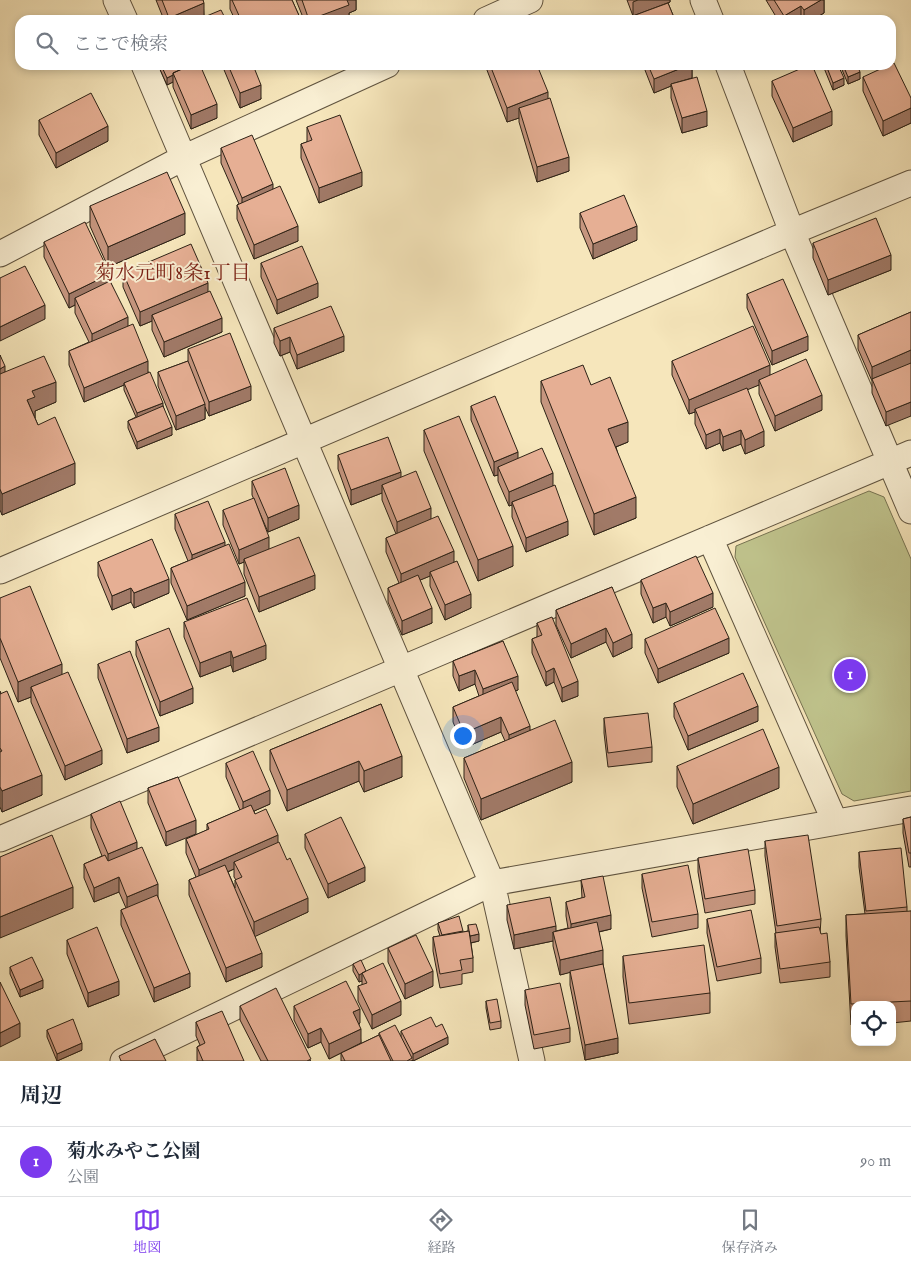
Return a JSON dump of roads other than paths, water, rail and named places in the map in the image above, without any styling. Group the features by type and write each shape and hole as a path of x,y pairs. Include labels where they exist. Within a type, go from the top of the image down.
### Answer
{"street":[{"path":"116,0 123,15"},
{"path":"497,15 530,0"},
{"path":"703,0 709,15"},
{"path":"146,70 492,883 532,1061"},
{"path":"0,254 183,158 376,70"},
{"path":"730,70 792,232 901,458 911,511"},
{"path":"0,571 792,232 911,183"},
{"path":"0,838 901,458"},
{"path":"710,538 835,822"},
{"path":"123,1061 492,883 911,809"}],"place":[{"name":"菊水みやこ公園","path":"850,675"}],"district":[{"name":"菊水元町8条1丁目","path":"173,272"}]}
